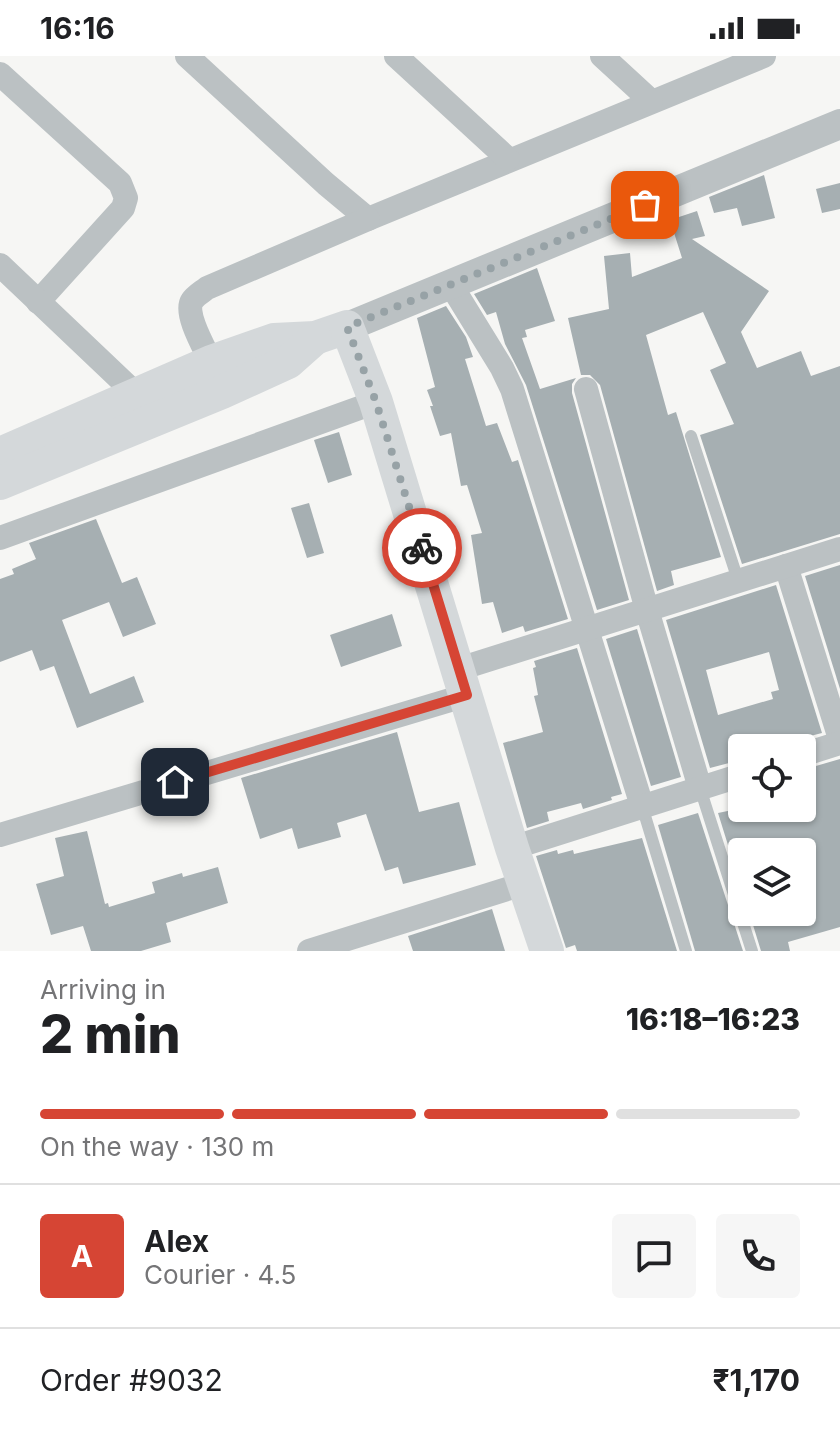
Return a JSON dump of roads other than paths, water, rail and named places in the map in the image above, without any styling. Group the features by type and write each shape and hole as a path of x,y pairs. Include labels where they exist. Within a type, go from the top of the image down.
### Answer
{"main road":[{"path":"0,454 211,362 274,340 315,338 347,327 376,402 523,884 547,951"},
{"path":"0,483 288,362 315,338"}],"street":[{"path":"187,56 368,219"},
{"path":"396,56 508,159"},
{"path":"602,56 651,101"},
{"path":"211,362 191,318 190,306 193,298 207,288 508,159 764,56"},
{"path":"0,74 120,183 126,198 123,208 38,302"},
{"path":"347,327 840,124"},
{"path":"0,265 138,396"},
{"path":"451,285 512,389 642,806"},
{"path":"586,389 700,788"},
{"path":"0,538 376,402"},
{"path":"0,835 463,682 587,629 840,549"},
{"path":"786,566 840,741 816,750"},
{"path":"512,848 728,779"},
{"path":"309,951 523,884"}],"lane":[{"path":"691,436 738,580"},
{"path":"700,788 752,951"},
{"path":"642,806 686,951"}]}
